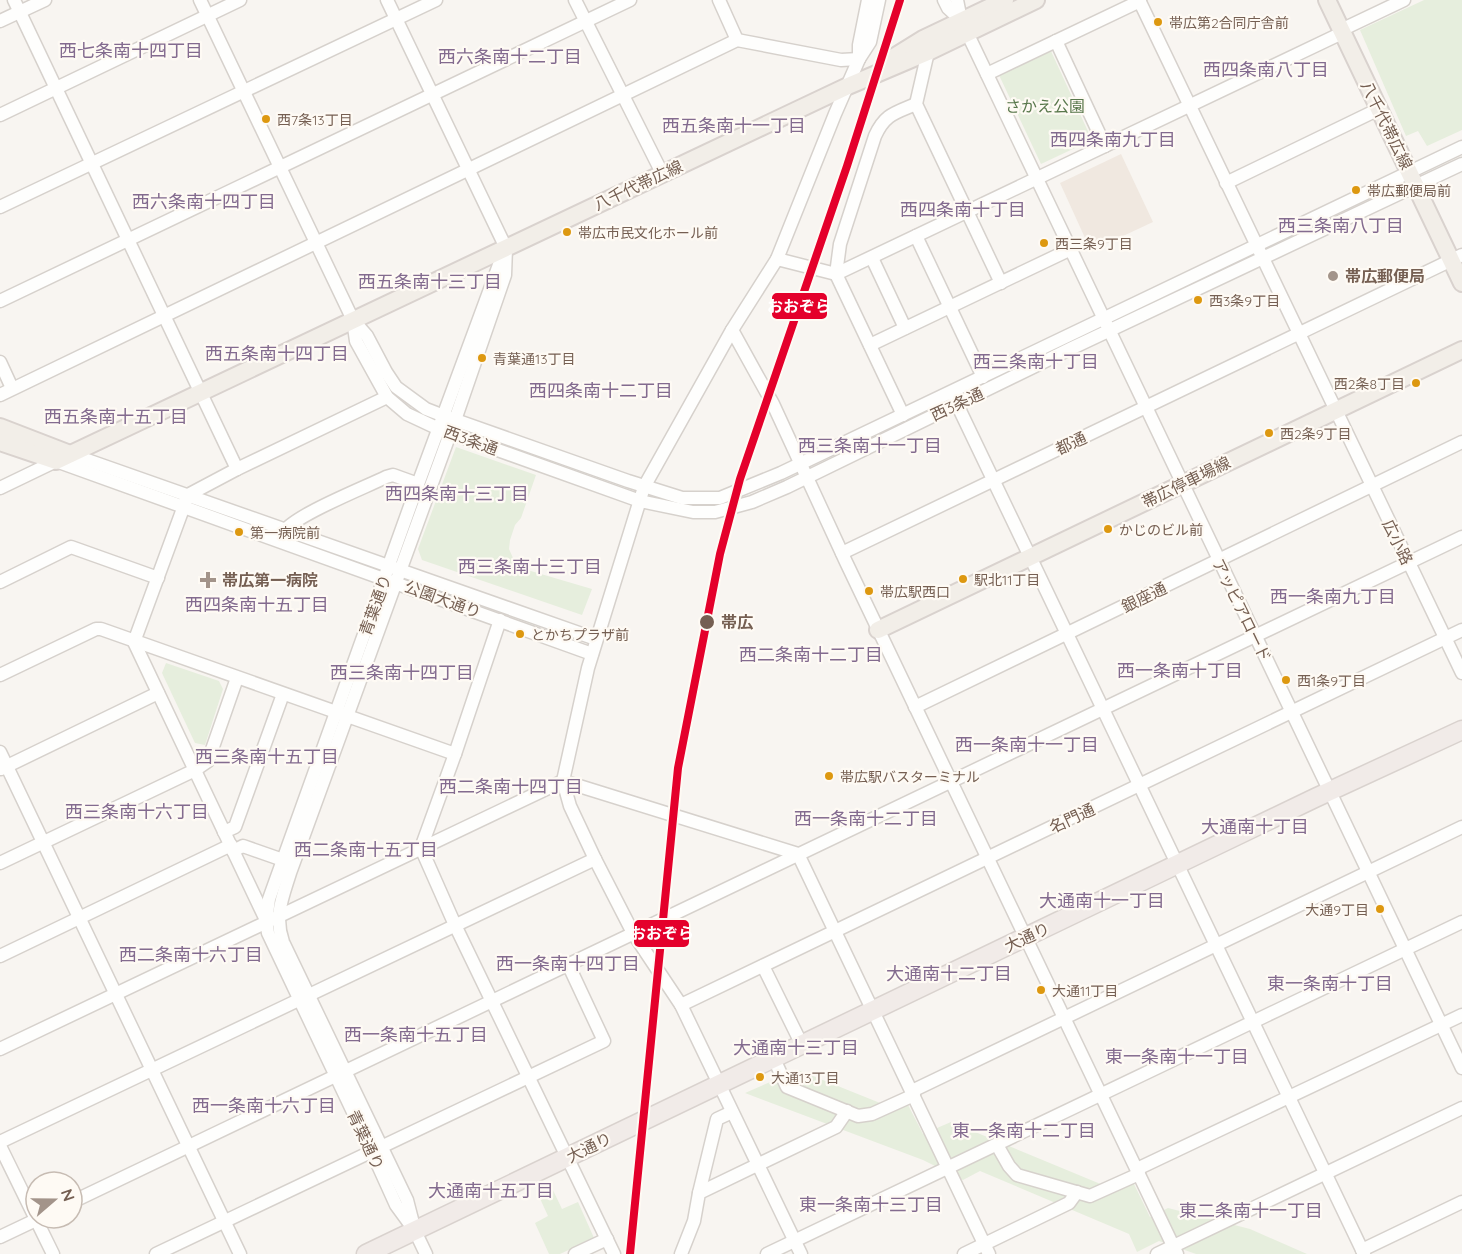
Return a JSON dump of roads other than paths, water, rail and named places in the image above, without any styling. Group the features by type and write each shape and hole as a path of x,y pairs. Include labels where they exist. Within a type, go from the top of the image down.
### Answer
{"highway":[{"name":"大通り","path":"366,1254 1330,791 1462,730"}],"main road":[{"name":"八千代帯広線","path":"63,457 662,173 848,86 928,52 1003,0"},
{"name":"八千代帯広線","path":"848,86 923,39 1036,0"},
{"name":"八千代帯広線","path":"1327,0 1412,179 1457,258 1462,283"},
{"name":"帯広停車場線","path":"878,630 1462,350"},
{"path":"0,427 63,457"},
{"path":"0,442 63,457"}],"street":[{"path":"14,0 237,469"},
{"path":"0,21 45,0"},
{"path":"200,0 353,320"},
{"path":"0,115 240,0"},
{"path":"387,0 506,248 494,276 450,418 392,574"},
{"path":"0,207 436,0"},
{"path":"575,0 662,173"},
{"path":"0,301 630,0"},
{"path":"719,0 737,39"},
{"path":"860,59 859,45 868,0"},
{"path":"801,1254 681,1005 633,933 595,859 570,806 563,781 596,639 644,487 732,330 777,259 848,86 870,42 879,0"},
{"path":"944,0 964,26"},
{"path":"957,0 964,26"},
{"path":"777,259 836,274 1190,106 1404,0"},
{"path":"987,74 1140,1"},
{"name":"広小路","path":"1140,1 1462,673"},
{"name":"アッピアロード","path":"964,26 1462,1068"},
{"path":"0,395 737,39 842,60 860,59"},
{"path":"1056,41 1105,146"},
{"path":"928,52 916,104 1001,283"},
{"path":"903,415 836,274 840,244 881,122 916,104"},
{"path":"1226,183 1379,109"},
{"name":"西3条通","path":"353,320 356,341 387,397 407,414 445,431 640,501 693,512 715,512 752,502 1263,258 1412,179 1462,147"},
{"name":"西3条通","path":"353,320 367,336 396,387 426,409 644,487 682,498 720,498 800,464 1256,244 1412,179 1462,164"},
{"path":"915,236 983,377"},
{"path":"870,345 1071,249"},
{"path":"872,258 905,328"},
{"name":"都通","path":"842,553 1457,258"},
{"path":"732,330 773,404 805,477 1175,1250"},
{"path":"0,362 12,388"},
{"path":"951,392 1363,1252 1462,1202"},
{"path":"272,918 224,832 134,642 186,501 237,469 387,397"},
{"name":"青葉通り","path":"426,1254 415,1231 396,1205 377,1150 304,997 268,933 272,918 269,899 342,715 392,574 418,484 445,431"},
{"name":"銀座通","path":"915,707 1462,442"},
{"path":"0,488 63,457"},
{"name":"公園大通り","path":"63,457 186,501 279,541 392,574 596,639"},
{"path":"279,541 285,529 300,519 386,477 393,475 418,484"},
{"name":"公園大通り","path":"186,501 285,529 500,620 592,654"},
{"path":"84,1196 1462,537"},
{"path":"0,582 71,547 158,578"},
{"path":"500,620 421,848 455,925 614,1254"},
{"path":"0,675 96,629 101,629 455,754"},
{"name":"名門通","path":"681,1005 1462,630"},
{"path":"0,864 195,770 208,761 237,678"},
{"path":"4,768 158,693"},
{"path":"224,832 235,827 283,694"},
{"path":"272,918 290,873 342,715"},
{"path":"0,752 4,768 44,843 240,1254"},
{"path":"0,1049 563,781 798,854 987,1249"},
{"path":"774,1059 787,1087 858,1116 872,1114 1064,1018 1462,827"},
{"path":"0,956 232,848 243,846 283,860"},
{"path":"24,1191 0,1144 595,859"},
{"path":"767,1254 1462,922"},
{"path":"156,1254 604,1041 568,964"},
{"path":"763,966 802,1045"},
{"path":"997,1144 1009,1166 1017,1175 1090,1196 1462,1015"},
{"path":"1158,1254 1175,1250 1462,1108"},
{"path":"699,1193 836,1126 847,1111"},
{"path":"681,1254 694,1221 717,1119 732,1112"},
{"path":"964,1254 987,1249 1069,1203 1077,1192"},
{"path":"0,1237 24,1226"},
{"path":"43,1230 53,1254"},
{"path":"575,1254 607,1239"}],"place":[{"name":"帯広第2合同庁舎前","path":"1158,22"},
{"name":"西7条13丁目","path":"266,119"},
{"name":"帯広郵便局前","path":"1356,190"},
{"name":"帯広市民文化ホール前","path":"567,232"},
{"name":"西三条9丁目","path":"1044,243"},
{"name":"帯広郵便局","path":"1333,276"},
{"name":"西3条9丁目","path":"1198,300"},
{"name":"青葉通13丁目","path":"482,358"},
{"name":"西2条8丁目","path":"1416,383"},
{"name":"西2条9丁目","path":"1269,433"},
{"name":"かじのビル前","path":"1108,529"},
{"name":"第一病院前","path":"239,532"},
{"name":"駅北11丁目","path":"963,579"},
{"name":"帯広第一病院","path":"208,580"},
{"name":"帯広駅西口","path":"869,591"},
{"name":"帯広","path":"707,622"},
{"name":"とかちプラザ前","path":"520,634"},
{"name":"西1条9丁目","path":"1286,680"},
{"name":"帯広駅バスターミナル","path":"829,776"},
{"name":"大通9丁目","path":"1380,909"},
{"name":"大通11丁目","path":"1041,990"},
{"name":"大通13丁目","path":"760,1077"}],"district":[{"name":"西七条南十四丁目","path":"131,51"},
{"name":"西六条南十二丁目","path":"510,57"},
{"name":"西四条南八丁目","path":"1266,70"},
{"name":"西五条南十一丁目","path":"734,126"},
{"name":"西四条南九丁目","path":"1113,140"},
{"name":"西六条南十四丁目","path":"204,202"},
{"name":"西四条南十丁目","path":"963,210"},
{"name":"西三条南八丁目","path":"1341,226"},
{"name":"西五条南十三丁目","path":"430,282"},
{"name":"西五条南十四丁目","path":"277,354"},
{"name":"西三条南十丁目","path":"1036,362"},
{"name":"西四条南十二丁目","path":"601,391"},
{"name":"西五条南十五丁目","path":"116,417"},
{"name":"西三条南十一丁目","path":"870,446"},
{"name":"西四条南十三丁目","path":"457,494"},
{"name":"西三条南十三丁目","path":"530,567"},
{"name":"西一条南九丁目","path":"1333,597"},
{"name":"西四条南十五丁目","path":"257,605"},
{"name":"西二条南十二丁目","path":"811,655"},
{"name":"西一条南十丁目","path":"1180,671"},
{"name":"西三条南十四丁目","path":"402,673"},
{"name":"西一条南十一丁目","path":"1027,745"},
{"name":"西三条南十五丁目","path":"267,757"},
{"name":"西二条南十四丁目","path":"511,787"},
{"name":"西三条南十六丁目","path":"137,812"},
{"name":"西一条南十二丁目","path":"866,819"},
{"name":"大通南十丁目","path":"1255,827"},
{"name":"西二条南十五丁目","path":"366,850"},
{"name":"大通南十一丁目","path":"1102,901"},
{"name":"西二条南十六丁目","path":"191,955"},
{"name":"西一条南十四丁目","path":"568,964"},
{"name":"大通南十二丁目","path":"949,974"},
{"name":"東一条南十丁目","path":"1330,984"},
{"name":"西一条南十五丁目","path":"416,1035"},
{"name":"大通南十三丁目","path":"796,1048"},
{"name":"東一条南十一丁目","path":"1177,1057"},
{"name":"西一条南十六丁目","path":"264,1106"},
{"name":"東一条南十二丁目","path":"1024,1131"},
{"name":"大通南十五丁目","path":"491,1191"},
{"name":"東一条南十三丁目","path":"871,1205"},
{"name":"東二条南十一丁目","path":"1251,1211"}],"park label":[{"name":"さかえ公園","path":"1045,106"}]}
